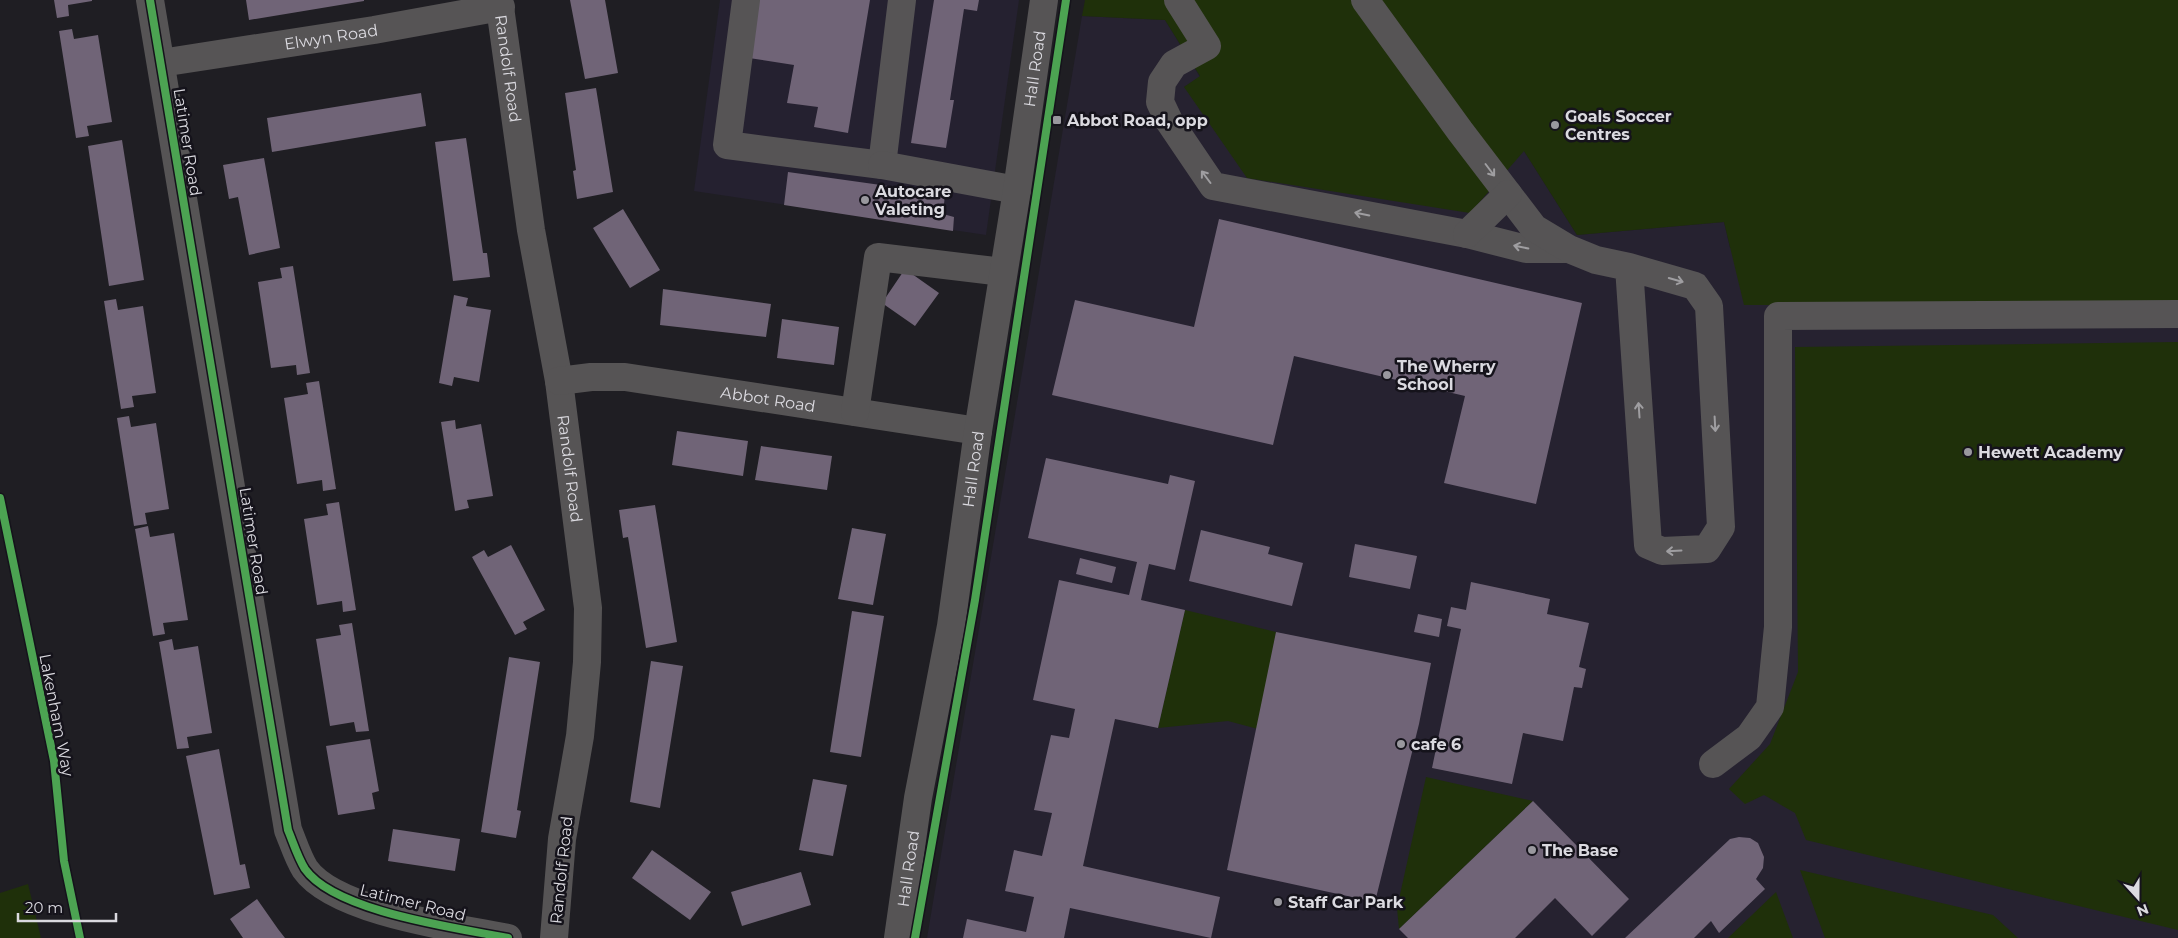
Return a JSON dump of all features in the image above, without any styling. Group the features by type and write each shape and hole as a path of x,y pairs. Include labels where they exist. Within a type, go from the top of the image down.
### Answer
{"street":[{"name":"Latimer Road","path":"150,0 288,830 305,869 328,889 365,907 448,932 508,938"},
{"path":"746,0 727,145 882,165 1017,190"},
{"path":"882,165 902,0"},
{"name":"Hall Road","path":"898,938 918,798 951,626 978,431 1002,272 1017,190 1044,0"},
{"path":"1178,0 1207,46 1174,64 1162,82 1160,102 1169,121 1213,186 1467,234 1526,249 1569,249"},
{"path":"1366,0 1460,131 1534,228 1569,249 1596,260 1629,266 1696,286 1709,306 1721,527 1707,549 1662,551 1648,546 1629,266"},
{"name":"Elwyn Road","path":"161,63 374,30 500,3"},
{"name":"Randolf Road","path":"500,3 531,230 559,381 588,608 587,662 580,736 562,839 554,938"},
{"path":"1467,234 1508,194"},
{"path":"855,412 878,257 1002,272"},
{"path":"1713,764 1749,737 1770,707 1778,627 1778,316 2178,314"},
{"name":"Abbot Road","path":"559,381 591,377 625,377 978,431"}],"shaded area":[{"path":"720,0 1019,0 986,235 694,191"},
{"name":"Hewett Academy","path":"2178,0 2178,938 927,938 1082,16 1165,20 1200,77 1184,87 1524,151 1577,235 1724,222 1730,248"}],"green space":[{"name":"Goals Soccer Centres","path":"1085,0 2178,0 2178,305 1744,305 1724,222 1577,235 1524,151 1470,213 1247,178 1184,87 1200,76 1165,20 1082,16"},
{"path":"2178,342 2178,930 1806,840 1795,813 1764,795 1745,804 1729,789 1770,744 1798,672 1795,347"},
{"path":"1185,610 1276,632 1258,729 1228,721 1158,728"},
{"path":"1426,777 1533,801 1399,929 1397,908"},
{"path":"1800,870 1993,915 2018,938 1825,938"},
{"path":"28,884 41,938 0,938 0,893"},
{"path":"1776,892 1793,938 1728,938"}],"building":[{"path":"54,0 92,1 68,5 69,16 57,18"},
{"path":"246,0 364,0 364,1 249,20"},
{"path":"570,0 605,0 618,73 585,79"},
{"path":"758,0 870,0 848,133 814,127 818,107 787,103 794,65 749,58"},
{"path":"934,0 979,0 977,11 964,9 950,100 954,100 946,148 911,143"},
{"path":"72,29 74,39 98,35 112,122 87,126 89,136 76,138 59,31"},
{"path":"596,88 613,192 577,199 573,171 576,170 565,93"},
{"path":"421,93 426,126 272,152 267,118"},
{"path":"466,138 483,253 487,253 490,277 453,281 435,142"},
{"path":"122,140 144,280 109,286 88,146"},
{"path":"264,158 280,248 249,255 238,197 229,199 223,165"},
{"name":"Autocare Valeting","path":"788,172 945,194 943,214 954,217 953,231 784,205"},
{"path":"623,209 660,270 630,288 593,228"},
{"path":"1219,219 1582,303 1536,504 1444,483 1465,396 1294,356 1273,445 1052,395 1075,300 1194,327"},
{"path":"293,266 310,373 297,375 296,365 271,368 258,282 282,278 280,268"},
{"path":"905,269 939,293 915,326 882,303"},
{"path":"663,289 771,304 766,337 660,325"},
{"path":"454,295 468,298 466,306 491,310 479,382 454,377 452,386 439,383"},
{"path":"116,299 118,310 143,306 156,393 132,396 134,407 121,409 104,301"},
{"path":"782,319 839,327 834,365 777,358"},
{"path":"319,381 336,489 323,491 322,480 297,484 284,398 308,394 306,383"},
{"path":"129,416 131,427 156,423 169,509 145,513 147,524 134,526 117,418"},
{"path":"455,420 456,429 481,424 493,496 467,500 469,508 455,511 441,422"},
{"path":"677,431 748,441 743,476 672,465"},
{"path":"761,446 832,456 827,490 755,480"},
{"path":"1046,458 1168,484 1170,475 1195,481 1175,570 1149,564 1141,600 1185,610 1158,728 1115,719 1083,866 1220,897 1211,938 1070,908 1064,938 963,938 967,919 1026,932 1034,897 1005,891 1014,850 1042,856 1052,813 1034,810 1051,735 1069,738 1075,709 1033,700 1059,580 1129,595 1137,562 1028,538"},
{"path":"339,502 356,610 343,612 342,601 317,605 304,519 328,515 326,504"},
{"path":"655,505 677,642 646,648 628,537 623,538 619,510"},
{"path":"148,526 150,537 174,533 188,620 163,623 165,634 153,636 135,529"},
{"path":"852,528 886,534 873,605 838,599"},
{"path":"1201,530 1270,547 1268,554 1303,563 1292,606 1189,581"},
{"path":"1355,544 1417,556 1410,589 1349,577"},
{"path":"511,545 545,610 523,622 527,629 515,635 472,557 484,550 488,557"},
{"path":"1080,558 1116,567 1112,583 1076,574"},
{"path":"1471,582 1550,599 1547,614 1589,623 1579,667 1586,669 1582,688 1574,687 1563,741 1523,733 1512,784 1432,768 1461,629 1447,626 1451,607 1466,610"},
{"path":"852,611 884,616 861,757 830,752"},
{"path":"1418,614 1442,619 1439,637 1414,632"},
{"path":"352,623 369,731 356,732 354,722 330,726 316,639 341,635 339,625"},
{"path":"1276,632 1431,663 1419,724 1375,902 1227,870"},
{"path":"172,639 174,650 198,646 212,733 187,737 189,748 177,749 159,642"},
{"path":"509,657 540,662 517,810 521,811 516,838 481,832"},
{"path":"651,661 683,666 660,808 630,802"},
{"path":"370,739 379,791 372,793 375,809 338,815 326,746"},
{"path":"219,749 240,865 245,864 250,888 214,895 186,756"},
{"path":"813,779 847,785 833,856 799,850"},
{"name":"The Base","path":"1533,801 1629,899 1592,936 1555,898 1515,938 1408,938 1399,929"},
{"path":"393,829 460,839 455,871 388,861"},
{"path":"1739,837 1750,838 1758,843 1764,857 1763,868 1756,879 1765,889 1719,933 1711,921 1694,938 1625,938 1730,839"},
{"path":"652,850 711,892 690,920 632,878"},
{"path":"801,872 811,905 742,926 731,892"},
{"path":"257,899 285,938 243,938 230,919"}],"cycle path":[{"path":"150,0 288,830 305,869 320,884 342,897 399,916 508,938"},
{"path":"915,938 975,600 1066,0"},
{"name":"Lakenham Way","path":"0,498 54,761 64,861 80,938"}],"place":[{"name":"Abbot Road, opp","path":"1057,120"},
{"name":"Goals Soccer Centres","path":"1555,125"},
{"name":"Autocare Valeting","path":"865,200"},
{"name":"The Wherry School","path":"1387,375"},
{"name":"Hewett Academy","path":"1968,452"},
{"name":"cafe 6","path":"1401,744"},
{"name":"The Base","path":"1532,850"},
{"name":"Staff Car Park","path":"1278,902"}]}
